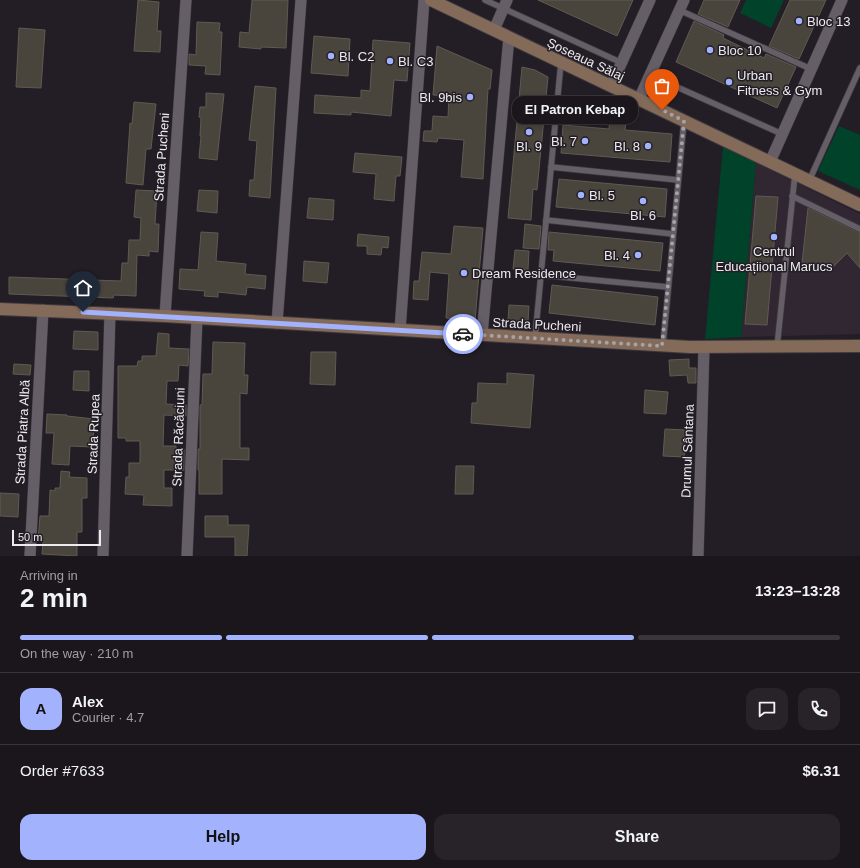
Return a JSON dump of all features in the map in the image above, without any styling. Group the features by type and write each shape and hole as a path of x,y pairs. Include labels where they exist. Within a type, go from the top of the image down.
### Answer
{"street":[{"name":"Strada Pucheni","path":"164,316 186,0"},
{"path":"276,323 301,0"},
{"path":"400,330 424,0"},
{"name":"Șoseaua Sălaj","path":"431,0 860,205"},
{"path":"611,86 650,0"},
{"path":"770,162 841,0"},
{"path":"494,30 506,4"},
{"path":"639,99 682,5"},
{"path":"482,335 509,37"},
{"name":"Strada Pucheni","path":"0,309 164,316 662,346 860,346"},
{"name":"Strada Piatra Albă","path":"30,556 43,310"},
{"name":"Strada Rupea","path":"103,556 110,313"},
{"name":"Strada Răcăciuni","path":"187,556 197,318"},
{"name":"Drumul Sântana","path":"698,556 704,347"}],"lane":[{"path":"485,0 506,4 622,63"},
{"path":"682,5 811,69"},
{"path":"535,338 561,62"},
{"path":"809,180 860,68"},
{"path":"650,75 782,134"},
{"path":"662,346 684,121"},
{"path":"551,167 678,180"},
{"path":"777,347 795,174"},
{"path":"792,196 860,229"},
{"path":"546,220 673,234"},
{"path":"541,275 668,288"}],"shaded area":[{"name":"Centrul Educațiional Marucs","path":"756,163 860,214 860,334 741,337"}],"green space":[{"path":"746,0 784,0 771,28 740,13"},
{"path":"839,126 860,135 860,190 818,171"},
{"path":"723,147 756,163 741,337 705,339"}],"building":[{"path":"138,0 159,2 157,31 161,31 160,52 134,51"},
{"path":"252,0 288,0 286,48 261,47 261,49 239,47 240,32 249,33"},
{"path":"538,0 633,0 617,36"},
{"path":"704,0 740,0 728,27 698,14"},
{"name":"Bloc 13","path":"790,0 826,0 799,59 769,46"},
{"path":"694,21 724,35 723,38 764,58 766,54 796,67 777,108 676,62"},
{"path":"197,22 220,23 219,32 222,32 220,75 205,74 206,66 189,65 189,54 196,55"},
{"path":"19,28 45,30 41,88 16,87"},
{"name":"Bl. C2","path":"314,36 350,39 348,76 311,73"},
{"path":"373,40 410,43 407,81 394,80 391,116 351,112 351,115 314,113 315,95 361,98 361,90 370,91"},
{"path":"437,46 492,70 490,89 488,89 483,179 461,177 464,140 438,138 437,142 423,141 424,131 432,131 433,116 448,117 449,96 433,95"},
{"name":"Bl. 9","path":"522,67 535,70 548,77 537,190 533,189 531,220 508,218"},
{"path":"255,86 276,88 270,198 249,196 250,180 254,180 257,141 249,140"},
{"path":"206,93 224,94 217,160 199,158 201,136 201,118 199,117 200,107 206,107"},
{"path":"134,102 156,104 151,149 146,149 143,185 126,183 130,123 132,124"},
{"path":"611,105 627,112 625,130 672,134 670,162 561,153 563,125 609,129"},
{"path":"355,153 402,157 400,176 396,176 394,201 374,199 376,174 353,172"},
{"path":"559,179 667,189 665,217 556,207"},
{"path":"136,190 157,191 155,224 159,224 158,252 149,251 149,256 137,255 136,296 114,295 113,298 9,294 9,277 121,281 122,263 128,263 129,240 140,240 141,218 134,217"},
{"path":"199,190 218,191 217,213 197,211"},
{"path":"756,196 778,197 767,325 745,324"},
{"path":"309,198 334,200 333,220 307,218"},
{"path":"808,208 860,233 860,268 847,253 834,266 802,263"},
{"path":"525,224 541,226 539,249 523,248"},
{"name":"Dream Residence","path":"454,226 483,228 475,321 446,318 449,274 430,272 428,300 413,299 414,281 419,281 422,252 451,254"},
{"path":"201,232 218,233 216,261 246,264 245,274 266,276 265,289 247,287 246,295 218,292 218,297 204,296 205,291 179,289 180,269 198,270"},
{"path":"549,232 663,243 660,271 553,261 554,250 548,250"},
{"path":"358,234 389,237 388,248 382,247 381,255 367,254 367,246 357,246"},
{"path":"515,250 529,251 528,270 513,269"},
{"path":"304,261 329,263 327,283 303,281"},
{"path":"552,285 658,297 655,325 549,313"},
{"path":"509,305 529,306 528,322 508,321"},
{"path":"74,331 98,332 98,350 73,349"},
{"path":"158,333 169,334 169,348 189,349 188,366 179,365 178,381 167,381 166,404 186,405 186,416 164,415 163,446 176,446 176,449 184,449 184,470 164,470 164,488 172,488 172,506 143,505 144,495 125,494 126,477 129,477 129,463 140,463 140,441 126,441 126,438 118,438 118,366 137,366 138,361 142,361 142,356 156,356"},
{"path":"213,342 245,343 244,375 248,375 247,394 240,393 240,448 249,448 249,460 222,459 222,494 199,494 198,449 200,449 200,405 202,405 203,374 212,374"},
{"path":"311,352 336,352 335,385 310,384"},
{"path":"689,359 689,368 696,368 696,383 688,383 687,375 670,376 669,360"},
{"path":"14,364 31,365 30,375 13,374"},
{"path":"74,371 89,371 89,391 73,390"},
{"path":"507,373 534,375 530,428 471,423 472,403 477,403 478,383 507,384"},
{"path":"645,390 668,392 666,414 644,413"},
{"path":"47,414 94,419 93,447 70,446 69,465 52,464 54,433 46,433"},
{"path":"665,429 686,430 686,435 689,436 688,451 685,451 684,457 663,456"},
{"path":"456,466 474,466 473,494 455,494"},
{"path":"61,471 70,472 69,477 87,478 87,498 82,498 82,532 77,532 77,556 42,554 43,541 38,541 40,516 49,516 50,490 55,491 55,488 60,488"},
{"path":"0,493 19,494 18,517 0,516"},
{"path":"205,516 228,516 228,525 249,525 247,556 235,556 235,537 205,537"}],"way so far":[{"path":"463,334 662,346 684,121 662,110"}],"place":[{"name":"Bloc 13","path":"799,21"},
{"name":"Bloc 10","path":"710,50"},
{"name":"Bl. C2","path":"331,56"},
{"name":"Bl. C3","path":"390,61"},
{"name":"Urban Fitness & Gym","path":"729,82"},
{"name":"Bl. 9bis","path":"470,97"},
{"name":"El Patron Kebap","path":"662,110"},
{"name":"Bl. 9","path":"529,132"},
{"name":"Bl. 7","path":"585,141"},
{"name":"Bl. 8","path":"648,146"},
{"name":"Bl. 5","path":"581,195"},
{"name":"Bl. 6","path":"643,201"},
{"name":"Centrul Educațiional Marucs","path":"774,237"},
{"name":"Bl. 4","path":"638,255"},
{"name":"Dream Residence","path":"464,273"}],"route":[{"path":"83,312 463,334"}]}
